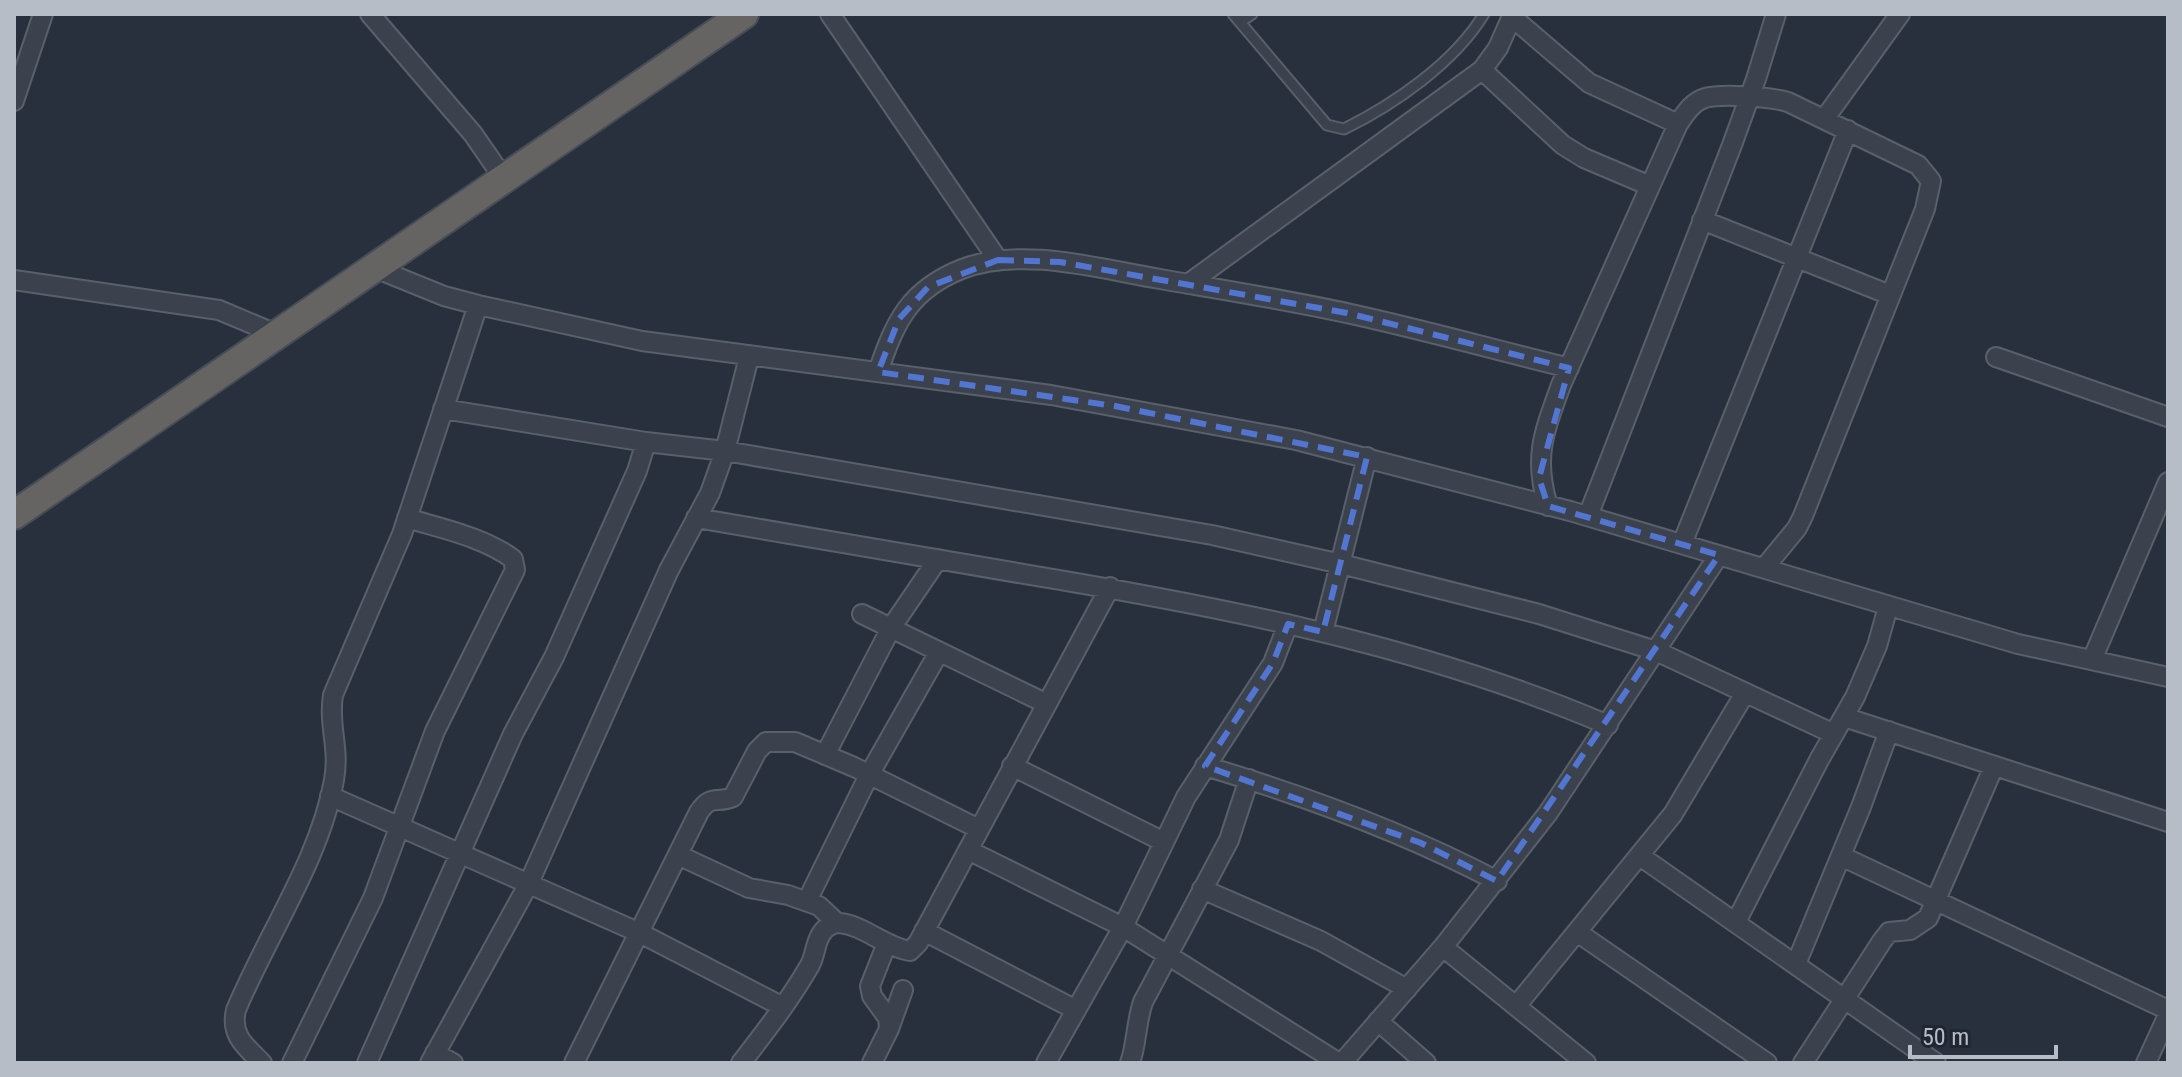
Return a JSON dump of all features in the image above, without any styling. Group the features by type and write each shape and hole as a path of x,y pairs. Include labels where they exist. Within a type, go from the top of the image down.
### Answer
{"highway":[{"path":"14,515 744,14"}],"street":[{"path":"14,101 43,14"},
{"path":"370,14 473,134 504,179"},
{"path":"830,14 998,260"},
{"path":"1588,516 1749,97 1776,14"},
{"path":"1825,118 1900,14"},
{"path":"1188,284 1482,70 1498,48 1512,15 1589,83 1678,124"},
{"path":"1482,70 1563,145 1584,158 1650,186"},
{"path":"1548,506 1539,478 1550,415 1678,124 1689,109 1707,97 1774,98 1788,102 1918,165 1931,181 1925,209 1797,528 1764,568"},
{"path":"1682,544 1848,130"},
{"path":"1702,220 1890,295"},
{"path":"878,372 892,330 915,299 928,287 956,272 998,260 1060,262 1347,313 1569,368"},
{"path":"375,268 444,296 642,341 1103,404 1296,440 1588,516 2018,644 2168,677"},
{"path":"18,285 196,305 235,315 276,334"},
{"path":"262,1063 235,1033 233,1022 236,1010 324,818 337,760 331,711 333,695 407,518 478,305"},
{"path":"453,1063 433,1058 528,885 669,570 718,474 749,357"},
{"path":"1996,357 2168,417"},
{"path":"443,409 646,442 725,451 1087,516 1212,535 1341,564 1553,618 1656,651 1834,734"},
{"path":"367,1063 519,722 554,657 637,471 646,442"},
{"path":"1323,632 1367,457"},
{"path":"2092,660 2168,482"},
{"path":"292,1063 373,898 435,731 515,570 513,559 501,550 407,518"},
{"path":"696,518 1110,587 1364,641 1545,698 1608,725"},
{"path":"968,850 1123,927 1340,1063 1443,947 1548,813 1719,555"},
{"path":"825,755 891,628 938,559"},
{"path":"678,855 749,888 807,901 819,906 837,923 910,951 918,943 1110,587"},
{"path":"1736,922 1866,674 1888,607"},
{"path":"862,614 1047,704"},
{"path":"1046,1063 1123,927 1205,766 1273,663 1288,624"},
{"path":"807,901 869,775 939,652"},
{"path":"1517,1005 1673,814 1745,693"},
{"path":"1844,717 2168,822"},
{"path":"1796,964 1889,731"},
{"path":"574,1063 705,803 712,799 724,801 733,797 757,751 766,742 795,742 979,829"},
{"path":"1012,766 1164,842"},
{"path":"1205,766 1249,779 1421,843 1497,881"},
{"path":"1803,1063 1844,996 1889,932 1910,930 1928,918 1994,766"},
{"path":"1130,1063 1139,1013 1229,840 1249,779"},
{"path":"330,796 640,933 783,1007"},
{"path":"1640,856 1936,1063"},
{"path":"1841,856 2168,1012 2146,1063"},
{"path":"1202,889 1321,941 1407,989"},
{"path":"741,1063 811,963 820,934 837,923"},
{"path":"924,931 1076,1010"},
{"path":"1577,932 1767,1063"},
{"path":"887,943 870,986 872,996 888,1018 889,1029"},
{"path":"1443,947 1586,1063"},
{"path":"872,1063 903,990"},
{"path":"1378,1021 1426,1063"}],"lane":[{"path":"1252,14 1236,18 1327,125 1344,129 1363,120 1453,55 1469,38 1484,14"}],"highlighted area":[{"path":"998,260 1060,262 1347,313 1569,368 1539,478 1548,506 1719,555 1497,881 1421,843 1205,766 1273,663 1288,624 1323,632 1367,457 1115,406 878,372 899,319 928,287"}]}
